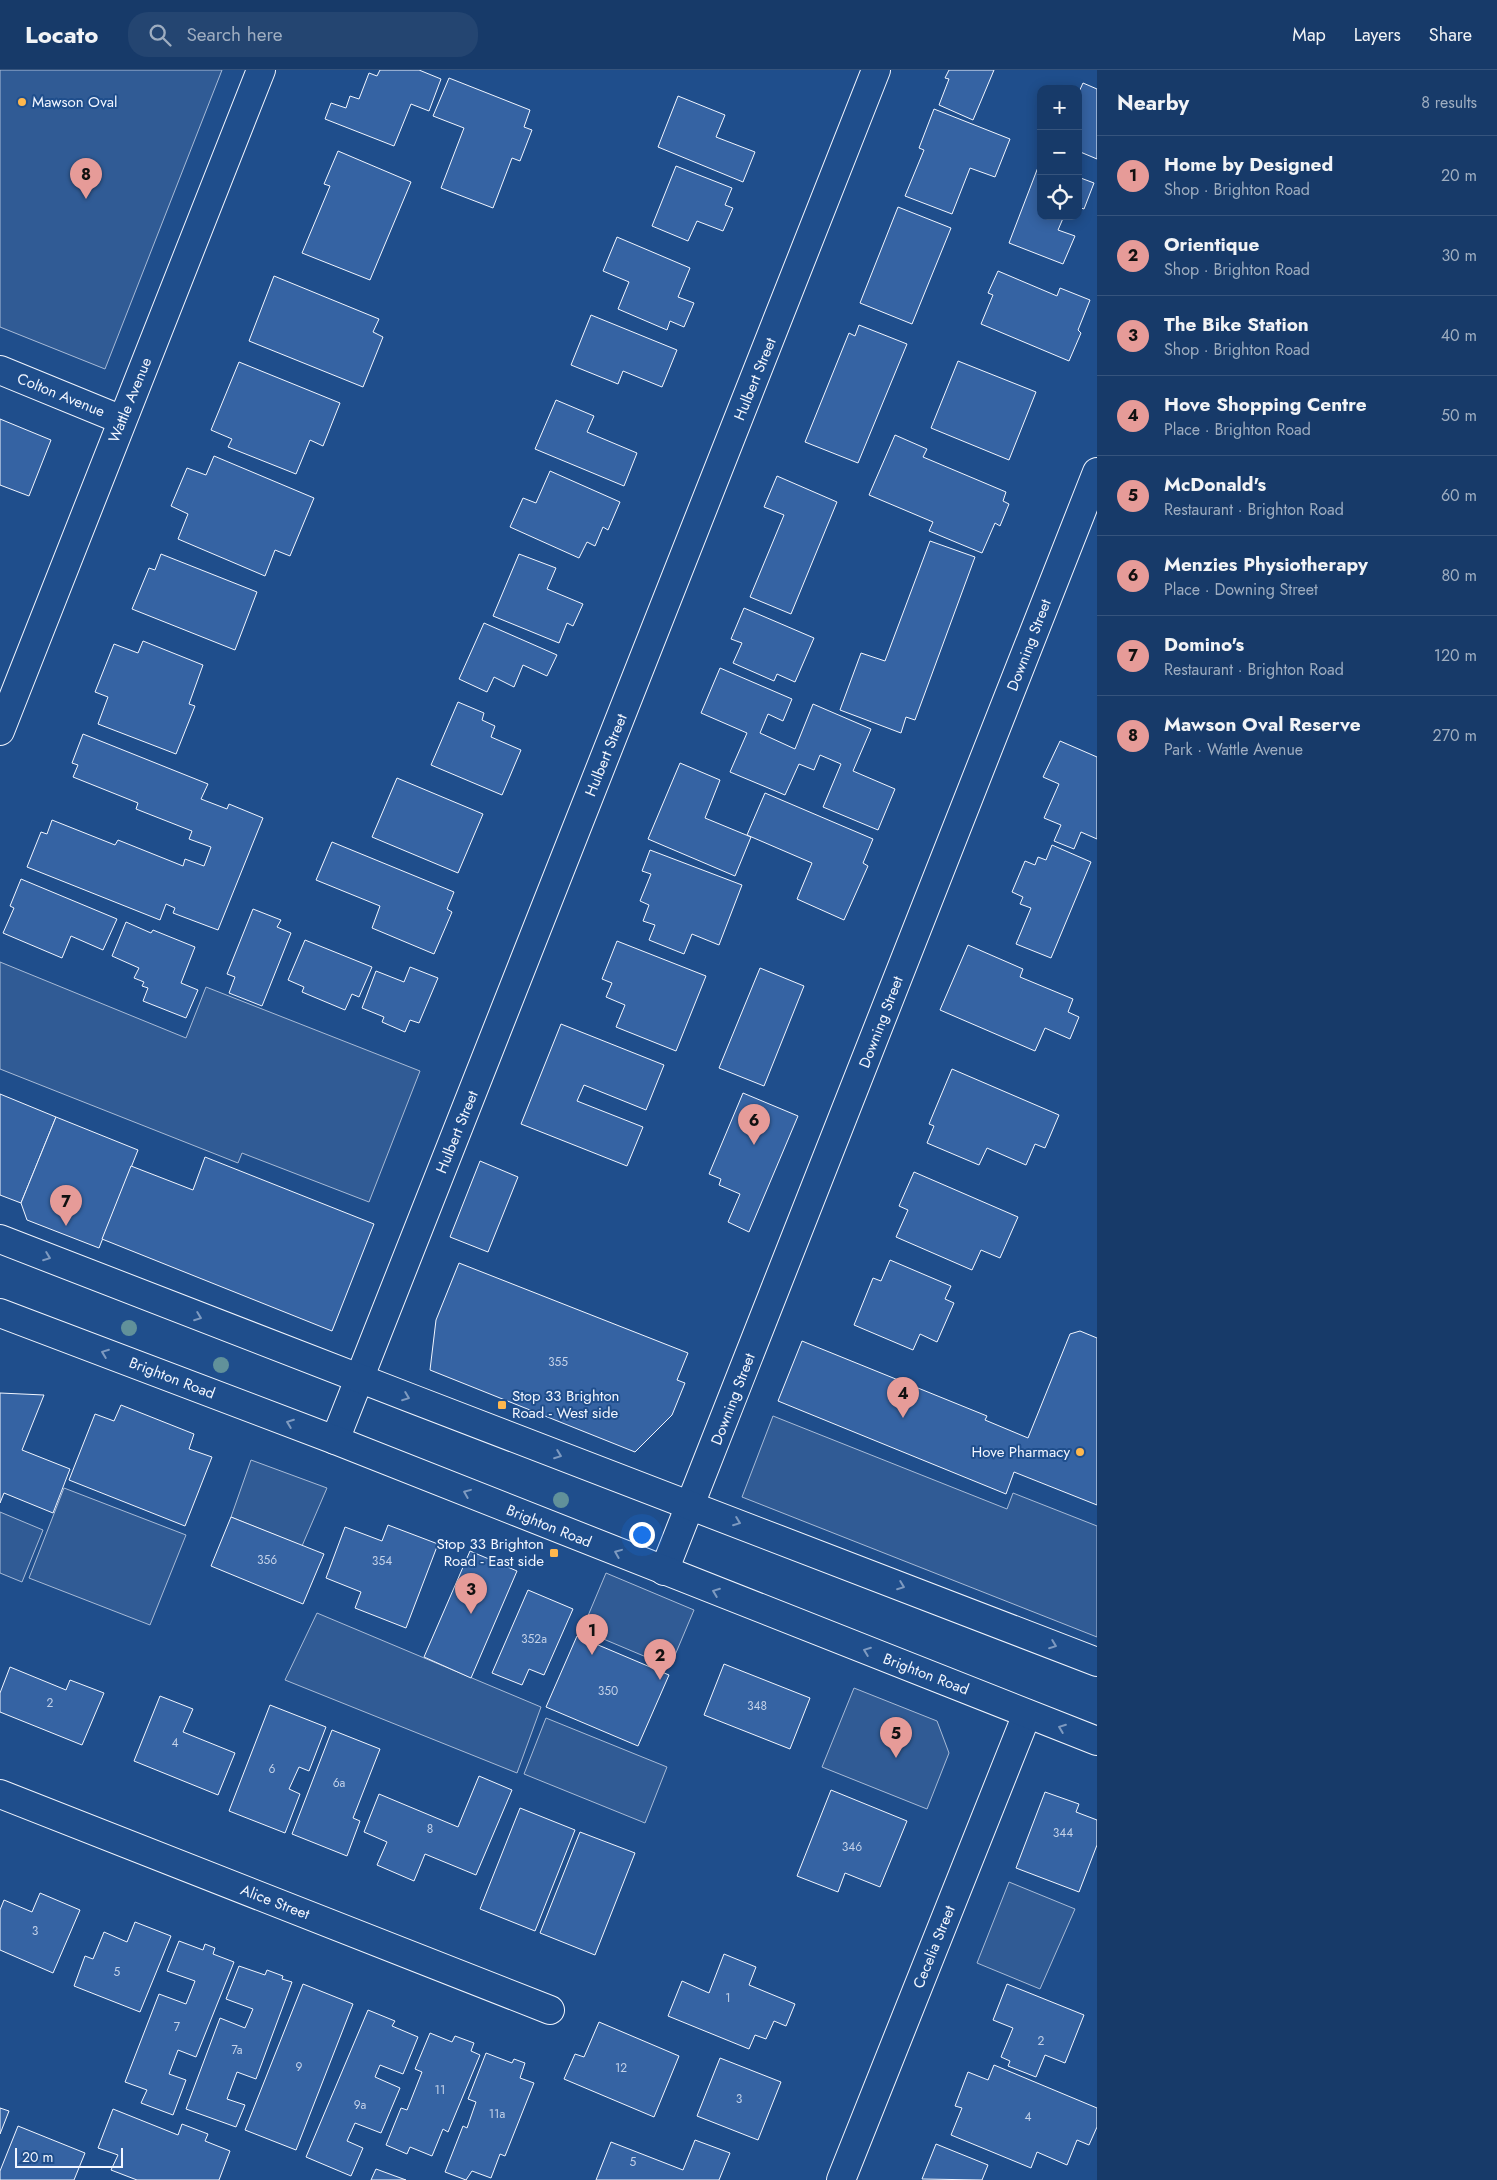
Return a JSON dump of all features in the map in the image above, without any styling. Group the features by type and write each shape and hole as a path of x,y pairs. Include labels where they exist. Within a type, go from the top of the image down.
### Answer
{"street":[{"name":"Wattle Avenue","path":"0,730 261,70"},
{"name":"Hulbert Street","path":"335,1440 876,70"},
{"name":"Colton Avenue","path":"0,370 122,420"},
{"name":"Downing Street","path":"664,1572 1097,472"},
{"path":"1,1241 1097,1662"},
{"name":"Brighton Road","path":"0,1313 335,1440 664,1572 1097,1741"},
{"name":"Cecelia Street","path":"840,2180 1027,1714"},
{"name":"Alice Street","path":"0,1794 550,2010"}],"shaded area":[{"path":"0,70 222,70 105,369 0,327"},
{"path":"0,962 186,1038 206,987 420,1071 369,1202 242,1153 238,1163 0,1069"},
{"path":"773,1416 1007,1509 1013,1493 1097,1526 1097,1637 742,1497"},
{"path":"251,1460 327,1488 302,1546 231,1517"},
{"path":"64,1488 186,1535 150,1625 29,1578"},
{"path":"0,1512 43,1530 22,1582 0,1573"},
{"path":"606,1573 694,1610 670,1667 582,1630"},
{"path":"317,1613 541,1707 517,1773 285,1680"},
{"path":"854,1688 937,1721 949,1753 927,1809 822,1767"},
{"path":"546,1718 667,1767 645,1823 524,1774"},
{"path":"1009,1882 1075,1909 1040,1989 977,1963"}],"building":[{"path":"380,70 419,70 441,79 429,111 411,104 394,146 325,119 331,103 346,108 350,96 359,99 369,73 377,76"},
{"path":"949,70 994,70 973,120 939,105 949,79 945,78"},
{"path":"449,78 530,110 524,127 532,130 520,161 512,158 493,208 441,188 464,128 433,116"},
{"path":"1083,83 1097,89 1097,159 1082,153"},
{"path":"678,96 725,115 716,137 755,152 743,182 658,147"},
{"path":"934,109 1010,139 995,177 970,168 952,214 905,196 924,150 919,148"},
{"path":"338,151 411,182 370,280 302,253 330,186 324,184"},
{"path":"676,166 732,188 725,205 733,208 723,231 697,221 688,241 652,226"},
{"path":"1037,170 1037,220 1062,220 1058,230 1075,236 1063,264 1009,243"},
{"path":"1082,178 1094,183 1084,209 1082,208"},
{"path":"898,207 951,228 912,324 860,303"},
{"path":"617,237 690,268 678,297 694,303 684,327 670,321 667,330 618,309 629,282 603,271"},
{"path":"998,271 1057,296 1060,288 1090,300 1078,330 1081,333 1069,361 981,324 993,295 988,293"},
{"path":"274,276 379,319 373,332 383,337 363,387 249,341"},
{"path":"591,315 677,350 662,387 623,371 618,384 571,365"},
{"path":"859,325 907,344 858,463 805,442 849,333 855,336"},
{"path":"958,361 1036,392 1009,460 931,428"},
{"path":"239,362 340,403 323,446 310,440 296,474 228,447 232,439 211,430"},
{"path":"556,400 594,416 587,432 637,453 624,486 535,449"},
{"path":"0,419 51,440 29,496 0,485"},
{"path":"895,435 927,449 923,457 1006,492 1003,501 1009,504 1000,526 995,523 982,553 929,531 933,522 869,495"},
{"path":"214,456 314,498 290,556 275,550 265,576 178,539 188,514 171,506 187,468 206,475"},
{"path":"550,471 620,502 608,530 603,527 595,546 587,542 579,558 510,527 523,498 536,503"},
{"path":"777,476 837,502 791,614 750,597 784,515 764,507"},
{"path":"930,541 975,557 915,720 906,717 901,733 840,710 861,653 885,661"},
{"path":"161,554 257,592 235,650 132,609 149,568 155,570"},
{"path":"519,554 556,568 547,589 583,604 573,626 567,623 559,643 493,616"},
{"path":"744,608 814,638 795,682 777,674 774,681 733,663 742,643 731,639"},
{"path":"484,623 557,655 547,676 523,665 514,687 494,677 487,692 459,679"},
{"path":"143,641 203,665 189,704 195,706 176,754 98,724 108,697 95,692 114,644 138,653"},
{"path":"720,668 792,699 783,721 768,714 760,733 795,749 813,704 871,729 853,771 895,789 878,830 823,807 841,764 820,755 814,770 799,764 785,795 730,772 747,733 701,713"},
{"path":"458,702 484,713 482,720 495,726 491,737 521,750 502,795 431,765"},
{"path":"83,734 208,784 201,799 227,809 229,804 263,818 218,930 173,913 175,908 166,904 160,920 27,867 41,832 47,834 52,820 115,845 118,840 183,866 185,859 204,866 211,847 189,839 192,831 136,809 138,803 73,777 78,765 72,763"},
{"path":"1060,741 1097,757 1097,839 1081,832 1074,849 1054,841 1061,825 1044,818 1059,784 1043,777"},
{"path":"680,763 720,780 705,818 751,837 735,876 648,839"},
{"path":"397,778 483,814 458,873 372,837"},
{"path":"765,793 873,839 863,863 868,866 844,920 797,899 812,863 747,835"},
{"path":"332,842 454,892 447,909 452,912 434,954 372,928 380,906 316,880"},
{"path":"1052,845 1091,862 1051,958 1016,944 1031,908 1020,904 1023,897 1012,892 1025,861 1035,865 1038,857 1046,860"},
{"path":"650,850 742,885 719,945 692,934 684,954 649,940 655,925 643,921 649,905 640,901 651,874 642,871"},
{"path":"21,879 117,919 103,950 71,936 62,958 3,933 14,908 10,906"},
{"path":"253,909 281,920 277,927 291,933 262,1006 229,993 235,977 227,974"},
{"path":"126,922 151,933 153,930 195,947 181,983 198,990 186,1018 143,1001 148,988 142,986 144,982 134,978 139,968 112,956"},
{"path":"305,940 372,967 359,997 352,994 345,1010 302,992 304,987 288,980"},
{"path":"617,941 706,976 676,1051 616,1027 625,1005 606,997 612,983 602,979"},
{"path":"968,945 1023,969 1020,977 1073,999 1068,1012 1079,1017 1070,1039 1045,1028 1035,1051 940,1010"},
{"path":"410,967 438,978 419,1023 410,1020 405,1032 382,1022 384,1017 362,1008 376,971 404,982"},
{"path":"760,968 804,986 764,1086 719,1068"},
{"path":"561,1024 664,1065 646,1110 584,1085 577,1101 643,1127 627,1166 521,1124"},
{"path":"952,1069 1059,1115 1045,1148 1035,1144 1026,1165 987,1148 979,1165 927,1143 934,1126 929,1124"},
{"path":"743,1093 798,1116 749,1232 728,1222 740,1194 719,1185 721,1179 709,1174"},
{"path":"0,1094 56,1117 21,1203 0,1195"},
{"path":"56,1117 138,1150 99,1248 27,1220 21,1203"},
{"path":"205,1157 374,1224 332,1331 102,1239 131,1166 193,1190"},
{"path":"480,1161 518,1177 488,1252 450,1237"},
{"path":"914,1172 1018,1217 1000,1258 981,1250 972,1270 896,1237 908,1210 899,1206"},
{"path":"890,1260 951,1286 945,1299 954,1303 937,1342 920,1334 913,1350 854,1325 873,1278 881,1281"},
{"path":"459,1263 688,1353 677,1380 685,1383 672,1415 635,1452 430,1370 436,1320"},
{"path":"1080,1331 1097,1338 1097,1505 1014,1472 1006,1494 778,1401 802,1341 987,1416 985,1420 1028,1438 1070,1334"},
{"path":"0,1393 44,1395 22,1450 70,1469 53,1513 4,1493 0,1503"},
{"path":"121,1405 194,1434 189,1449 212,1457 185,1526 69,1480 95,1414 114,1421"},
{"path":"231,1517 324,1554 303,1604 211,1566"},
{"path":"388,1525 438,1544 406,1628 355,1608 361,1592 326,1578 345,1527 382,1541"},
{"path":"470,1551 517,1571 471,1678 424,1657"},
{"path":"528,1590 573,1609 544,1675 529,1669 522,1685 492,1673"},
{"path":"577,1636 669,1675 638,1746 546,1707"},
{"path":"724,1664 810,1698 790,1749 704,1715"},
{"path":"10,1667 66,1690 70,1680 104,1693 82,1745 0,1712 0,1693"},
{"path":"160,1696 193,1709 183,1732 235,1753 218,1795 134,1761"},
{"path":"270,1705 326,1727 309,1771 299,1767 289,1789 300,1794 285,1833 229,1811"},
{"path":"332,1730 380,1749 353,1818 360,1821 347,1856 292,1834"},
{"path":"479,1776 512,1790 476,1875 425,1854 414,1881 377,1865 387,1842 364,1832 379,1794 458,1827"},
{"path":"831,1790 907,1821 880,1887 845,1873 838,1892 797,1876"},
{"path":"1045,1792 1079,1804 1076,1812 1097,1820 1097,1845 1079,1892 1016,1868"},
{"path":"520,1808 575,1830 535,1931 480,1909"},
{"path":"580,1832 635,1853 595,1955 540,1933"},
{"path":"40,1893 80,1910 53,1973 0,1950 0,1910 4,1900 32,1912"},
{"path":"135,1922 171,1936 140,2012 74,1986 85,1956 93,1959 104,1932 127,1942"},
{"path":"179,1941 203,1950 205,1944 215,1948 213,1954 234,1962 196,2057 178,2050 169,2074 186,2080 173,2115 141,2103 147,2090 125,2082 159,1994 186,2004 195,1981 167,1971"},
{"path":"724,1954 756,1967 749,1985 795,2004 786,2026 774,2021 766,2039 755,2035 749,2049 668,2016 682,1981 709,1993"},
{"path":"239,1966 265,1975 267,1970 283,1976 282,1979 292,1982 256,2079 237,2072 227,2099 245,2105 236,2127 186,2109 220,2018 245,2028 253,2009 226,1999"},
{"path":"303,1984 353,2004 296,2150 245,2130"},
{"path":"1007,1984 1084,2015 1065,2063 1045,2055 1036,2077 1008,2066 1010,2061 1001,2057 1013,2028 993,2020"},
{"path":"368,2010 395,2021 392,2026 418,2037 403,2074 380,2065 375,2077 400,2088 381,2133 355,2123 347,2141 363,2148 351,2176 306,2157"},
{"path":"599,2022 679,2056 654,2117 564,2079 575,2054 584,2057"},
{"path":"430,2033 452,2042 455,2036 474,2043 471,2051 480,2055 448,2132 443,2129 432,2156 410,2147 407,2154 386,2145 401,2108 407,2110 422,2072 415,2069"},
{"path":"486,2053 512,2063 514,2059 525,2063 520,2078 534,2083 505,2156 500,2154 491,2178 472,2171 466,2180 445,2172 463,2126 467,2128 476,2102 468,2099"},
{"path":"720,2058 781,2082 758,2140 697,2116"},
{"path":"994,2065 1097,2108 1097,2127 1089,2145 1077,2140 1067,2165 1037,2152 1031,2168 951,2135 962,2108 955,2106 968,2072 988,2080"},
{"path":"0,2108 9,2111 0,2134"},
{"path":"113,2109 178,2135 182,2124 208,2134 205,2141 230,2151 219,2180 137,2180 111,2170 118,2155 98,2148"},
{"path":"18,2126 85,2153 74,2180 0,2180 0,2171"},
{"path":"695,2140 730,2153 719,2180 596,2180 611,2142 683,2170"},
{"path":"936,2144 988,2165 982,2180 922,2179"},
{"path":"376,2169 406,2180 371,2180"}],"place":[{"name":"Mawson Oval","path":"22,102"},
{"name":"Mawson Oval Reserve","path":"86,199"},
{"name":"Menzies Physiotherapy","path":"754,1145"},
{"name":"Domino's","path":"66,1226"},
{"name":"Stop 33 Brighton Road - West side","path":"502,1405"},
{"name":"Hove Shopping Centre","path":"903,1418"},
{"name":"Hove Pharmacy","path":"1080,1452"},
{"name":"Stop 33 Brighton Road - East side","path":"554,1553"},
{"name":"The Bike Station","path":"471,1614"},
{"name":"Home by Designed","path":"592,1655"},
{"name":"Orientique","path":"660,1680"},
{"name":"McDonald's","path":"896,1758"}]}
